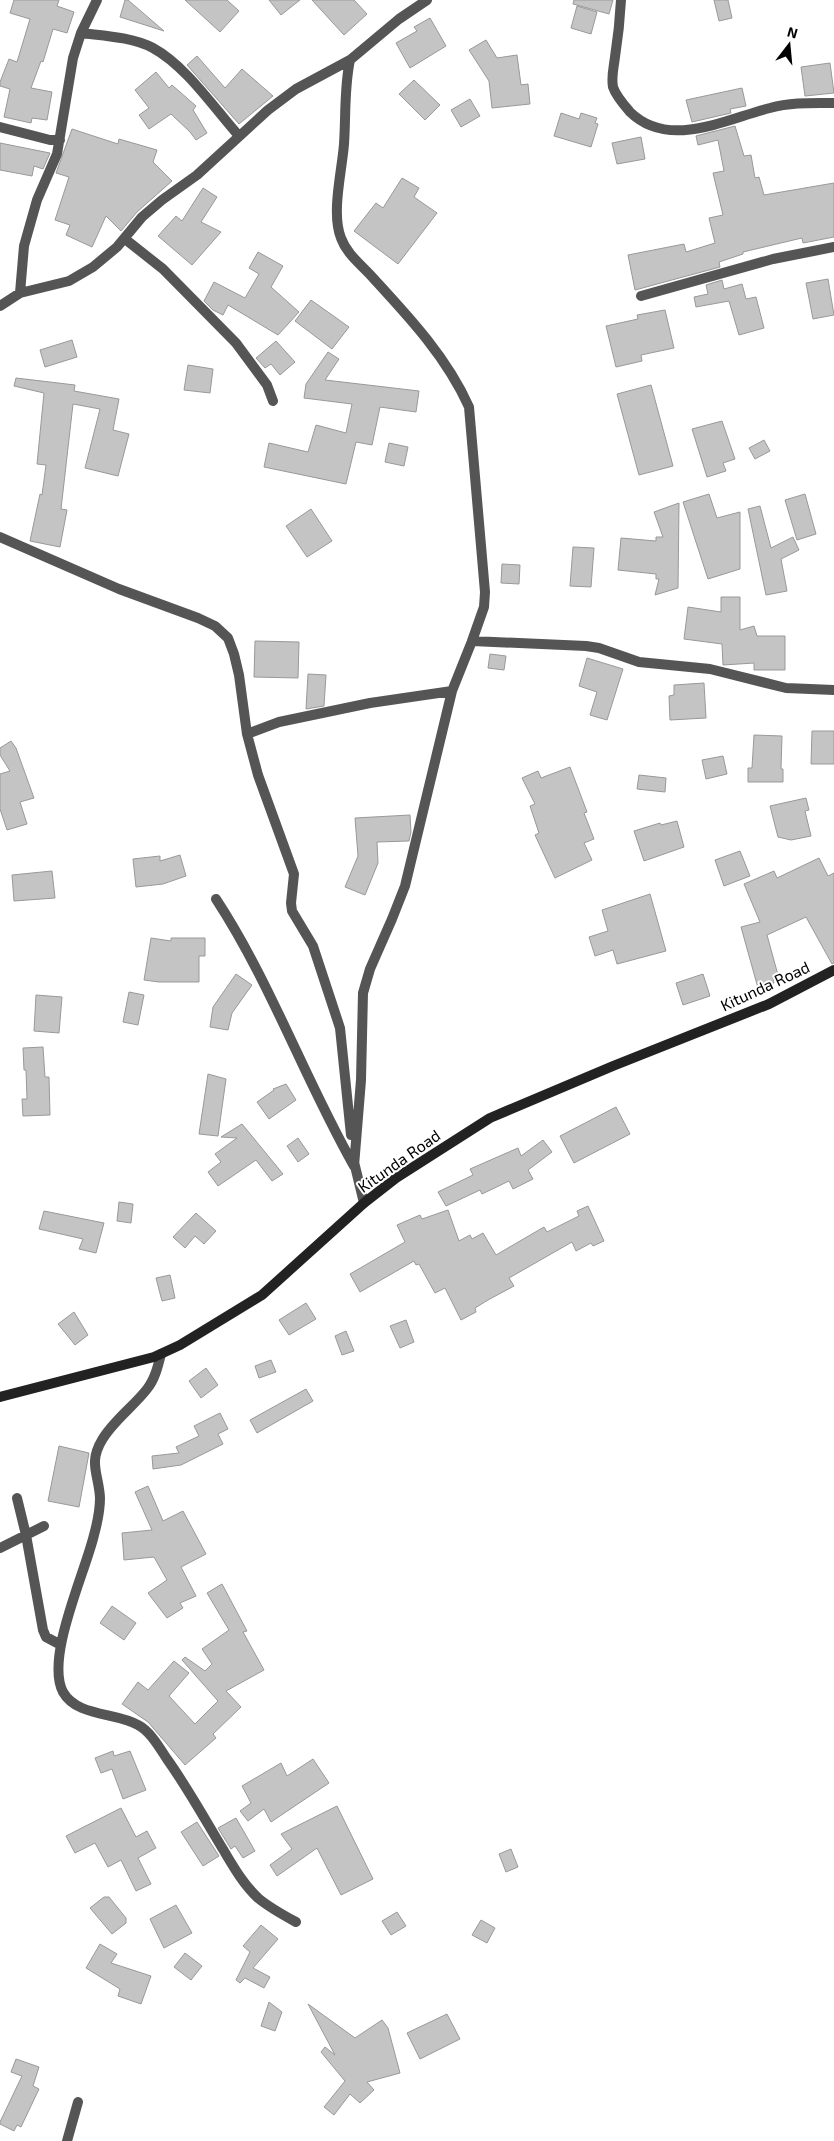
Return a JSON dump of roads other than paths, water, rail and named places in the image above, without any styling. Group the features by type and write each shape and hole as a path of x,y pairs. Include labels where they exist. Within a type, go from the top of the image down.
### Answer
{"street":[{"path":"20,294 24,246 37,200 48,178 60,140 73,58 81,33 97,0"},
{"path":"0,306 20,294 82,275 106,257 125,239 142,217 197,175 268,110 296,89 350,60 399,19 427,0"},
{"path":"621,0 613,74 614,87 623,104 636,117 649,125 684,131 784,105 810,102 834,103"},
{"path":"81,33 138,42 153,48 168,58 184,73 239,136"},
{"path":"350,60 346,82 344,144 338,208 340,237 346,250 374,279 442,358 457,381 469,407 484,592 484,607 452,691 405,886 370,970 363,993 361,1080 354,1166"},
{"path":"0,127 50,140 60,140"},
{"path":"125,239 163,269 236,343 267,385 273,400"},
{"path":"641,296 773,259 834,247"},
{"path":"0,537 119,590 215,626 228,638 239,675 247,734 258,775 294,874 292,911 313,946 340,1028 354,1166 364,1203"},
{"path":"472,641 586,646 599,648 639,662 710,669 786,688 834,690"},
{"path":"247,734 279,722 370,703 452,691"},
{"path":"216,899 253,960 328,1121 354,1166"},
{"name":"Kitunda Road","path":"0,1398 162,1354 180,1345 262,1295 364,1203 431,1154 490,1118 613,1066 769,1004 834,970"},
{"path":"162,1354 155,1375 148,1388 102,1440 93,1466 100,1498 96,1524 61,1646 58,1663 59,1679 64,1693 72,1702 86,1709 138,1725 149,1735 196,1803 243,1881 257,1897 296,1922"},
{"path":"17,1498 26,1535 43,1630 46,1637 61,1646"},
{"path":"0,1548 44,1526"},
{"path":"67,2141 78,2102"}]}
